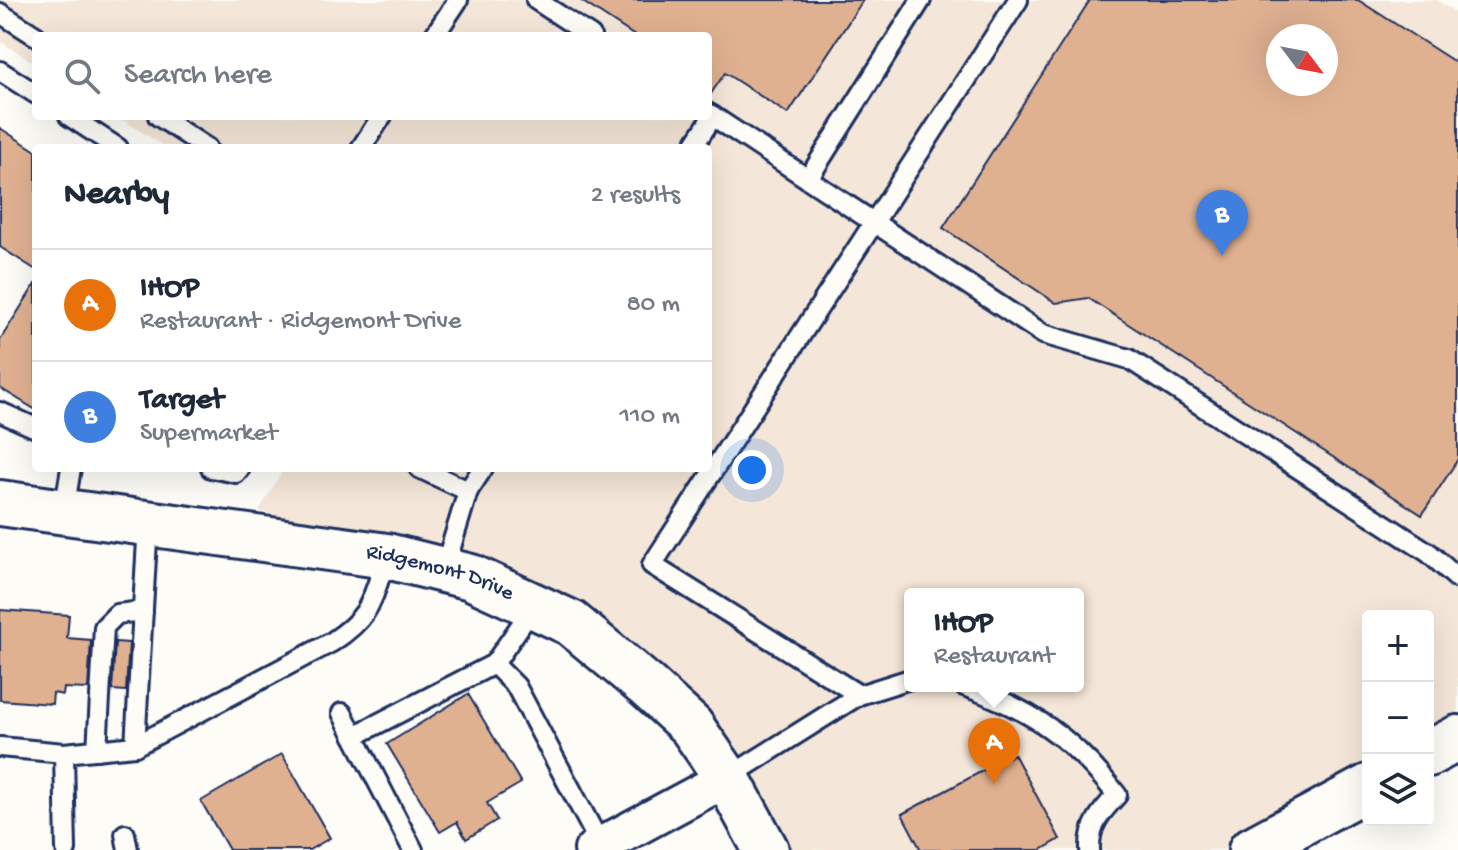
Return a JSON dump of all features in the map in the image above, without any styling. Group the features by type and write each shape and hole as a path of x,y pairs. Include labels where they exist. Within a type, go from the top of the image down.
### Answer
{"street":[{"name":"Ridgemont Drive","path":"0,503 387,556 471,577 571,623 691,726 727,778 766,850"},
{"path":"1434,751 1458,738"},
{"path":"597,848 727,778"},
{"path":"1251,850 1362,790"}],"lane":[{"path":"437,32 458,0"},
{"path":"536,0 585,32"},
{"path":"808,179 921,0"},
{"path":"712,472 1018,0"},
{"path":"0,13 32,33"},
{"path":"0,71 32,91"},
{"path":"712,116 1043,334 1134,362 1429,553 1458,579"},
{"path":"75,120 112,144"},
{"path":"164,120 201,144"},
{"path":"364,144 379,120"},
{"path":"694,144 707,120"},
{"path":"0,412 32,426"},
{"path":"64,511 70,472"},
{"path":"428,472 468,491"},
{"path":"444,570 468,491 480,472"},
{"path":"712,472 652,565 859,695"},
{"path":"135,746 148,523"},
{"path":"0,747 64,753 135,746 332,642 356,626 368,610 387,556"},
{"path":"354,736 494,664 534,606"},
{"path":"97,750 104,627 117,614 143,611"},
{"path":"494,664 516,686 597,848"},
{"path":"727,778 859,695 904,681"},
{"path":"978,692 1023,711 1059,733 1095,767 1117,795 1097,816 1089,835 1090,850"},
{"path":"342,713 413,850"},
{"path":"64,753 66,850"}],"shaded area":[{"path":"0,0 1437,0 1458,14 1458,727 1434,740 1434,610 1362,610 1362,777 1226,850 786,850 716,727 551,586 259,511 282,472 712,472 712,144 161,144 123,120 712,120 712,32 32,32 32,61 0,41"}],"building":[{"path":"580,0 863,0 788,114 725,73 712,92 712,32 629,32"},
{"path":"1090,0 1358,0 1458,64 1458,459 1422,515 1088,298 1056,303 943,228"},
{"path":"0,128 32,148 32,267 0,247"},
{"path":"32,289 32,408 0,388 0,340"},
{"path":"0,610 69,615 67,638 91,640 88,689 64,688 63,695 53,693 52,704 0,700"},
{"path":"115,642 129,643 126,691 112,690"},
{"path":"468,694 521,783 487,803 497,820 466,839 457,822 440,832 387,744"},
{"path":"282,754 330,838 309,850 229,850 201,801"},
{"path":"1014,754 1060,839 1041,850 921,850 902,814"}],"place":[{"name":"Target","path":"1222,256"},
{"name":"IHOP","path":"994,784"}]}
